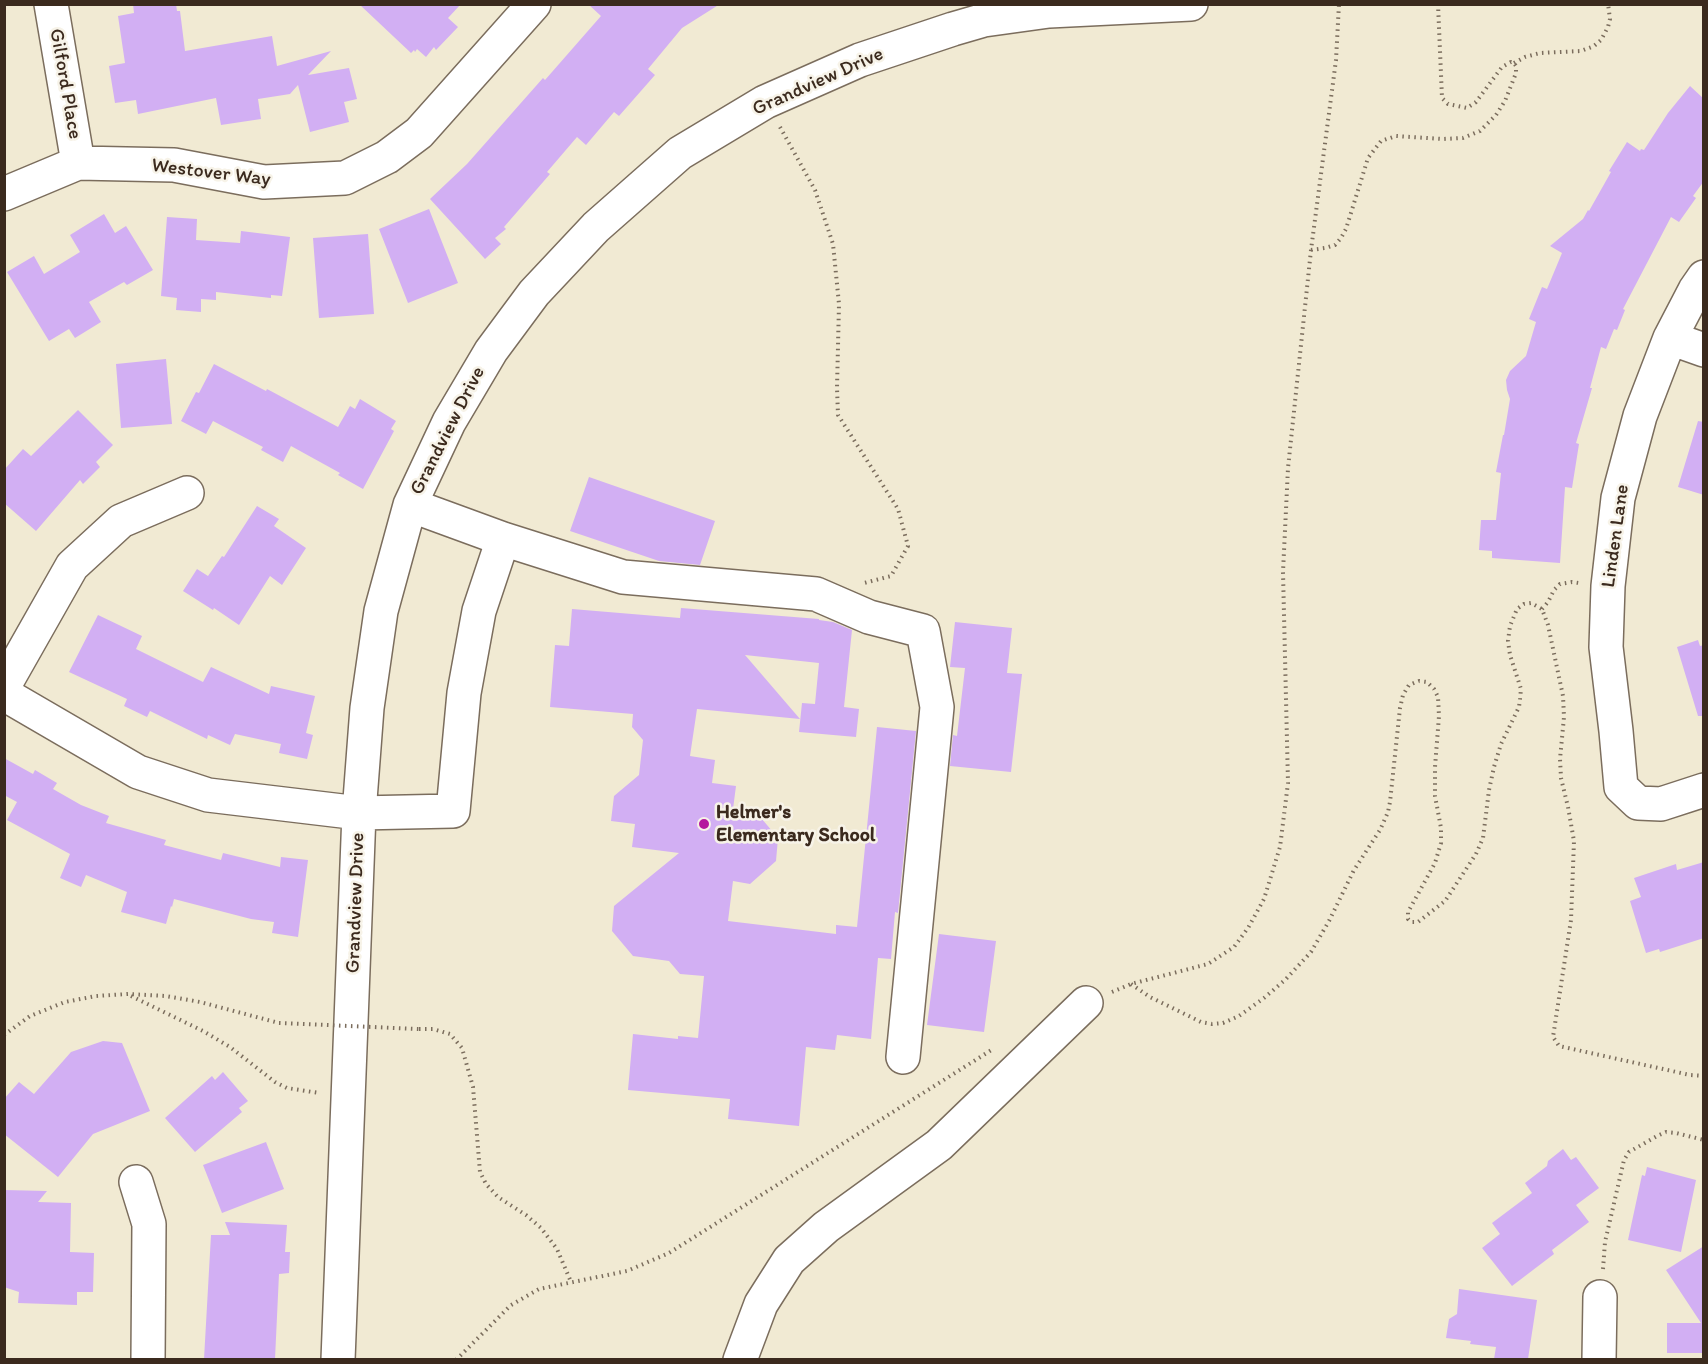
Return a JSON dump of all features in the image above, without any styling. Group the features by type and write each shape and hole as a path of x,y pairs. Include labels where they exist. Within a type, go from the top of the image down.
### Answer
{"street":[{"name":"Gilford Place","path":"51,4 78,163"},
{"name":"Grandview Drive","path":"338,1359 359,813 367,708 381,611 410,505 448,422 491,351 534,293 596,227 680,153 765,102 860,60 953,29 982,12 1191,4"},
{"name":"Westover Way","path":"4,194 78,163 174,165 264,182 345,178 387,157 419,133 533,5"},
{"name":"Linden Lane","path":"1704,277 1670,338 1640,416 1618,498 1608,586 1606,647 1621,787 1638,803 1661,804 1704,790"},
{"path":"1670,338 1704,350"},
{"path":"4,686 72,566 122,521 187,493"},
{"path":"410,505 503,539 622,577 816,594 869,616 923,631 937,707 903,1057"},
{"path":"4,694 138,772 208,795 359,813 453,811 464,693 479,611 503,539"},
{"path":"740,1359 761,1304 789,1260 826,1227 939,1145 1086,1003"},
{"path":"136,1182 149,1224 148,1359"},
{"path":"1599,1359 1600,1297"}],"path":[{"path":"1086,1003 1131,984 1208,964 1234,946 1248,928 1264,899 1280,847 1288,783 1283,572 1288,468 1311,250 1336,60 1339,4"},
{"path":"1437,4 1442,98 1448,104 1467,108 1476,102 1502,67 1511,62 1514,63 1540,53 1581,51 1594,46 1601,40 1608,27 1610,19 1608,4"},
{"path":"1311,250 1325,248 1335,244 1341,238 1346,229 1368,158 1381,141 1396,136 1463,138 1480,131 1496,115 1505,101 1516,73 1514,63"},
{"path":"765,102 815,190 833,244 839,304 838,415 898,509 908,546 891,576 862,584 846,593 841,605"},
{"path":"1542,609 1560,584 1572,582 1608,586"},
{"path":"1131,984 1150,997 1201,1022 1212,1024 1239,1017 1285,980 1311,952 1354,870 1380,830 1390,802 1403,695 1409,685 1419,681 1427,682 1438,697 1439,716 1435,767 1441,843 1435,863 1408,912 1408,919 1411,922 1418,922 1445,901 1480,847 1483,838 1494,767 1519,707 1521,689 1510,655 1508,641 1510,626 1517,609 1524,603 1531,603 1542,609 1548,624 1563,696 1561,778 1574,841 1571,920 1552,1037 1559,1046 1690,1076 1704,1076"},
{"path":"128,994 203,1031 230,1047 275,1082 287,1088 349,1096"},
{"path":"4,1035 30,1016 65,1002 96,996 128,994 200,1002 279,1023 433,1029 450,1034 462,1048 473,1087 480,1172 486,1184 498,1197 541,1228 557,1249 571,1282"},
{"path":"456,1359 511,1305 538,1289 627,1271 669,1253 994,1048"},
{"path":"1600,1297 1605,1242 1624,1160 1629,1152 1666,1132 1704,1140"}],"building":[{"path":"133,4 176,4 177,11 180,11 185,51 272,36 277,66 331,51 308,75 349,68 357,99 344,102 349,122 310,132 298,85 290,94 258,99 261,119 221,125 216,98 138,114 136,100 115,103 109,66 125,63 118,16 134,13"},
{"path":"359,4 461,4 448,18 458,27 436,50 434,47 426,57 417,49 411,53"},
{"path":"588,4 720,4 682,28 648,69 655,75 619,116 614,112 586,145 577,137 547,172 550,174 504,227 506,229 495,238 501,244 485,259 430,199 467,164 601,16"},
{"path":"1690,86 1704,99 1704,181 1693,196 1696,198 1679,222 1671,217 1623,309 1625,310 1617,330 1614,329 1606,349 1601,347 1576,443 1579,444 1572,488 1565,487 1560,563 1492,558 1492,551 1479,550 1481,520 1496,520 1501,473 1496,472 1510,399 1506,380 1510,371 1526,356 1536,322 1529,319 1542,287 1547,289 1562,253 1550,246 1583,219 1589,211 1627,142 1640,151 1644,150 1668,113"},
{"path":"429,209 458,283 408,303 379,229"},
{"path":"104,214 115,233 126,226 153,270 127,285 124,282 89,302 101,322 75,338 69,329 49,341 7,272 34,256 44,274 80,252 70,235"},
{"path":"167,217 197,219 196,240 240,243 241,231 290,237 282,296 271,295 271,298 216,292 216,300 201,299 201,312 176,310 177,298 161,296"},
{"path":"368,234 374,314 319,318 313,238"},
{"path":"166,359 172,424 121,428 116,364"},
{"path":"214,364 338,427 350,406 355,409 360,399 396,421 391,429 394,431 363,489 338,475 340,473 291,446 283,462 261,450 263,447 213,421 206,434 181,421"},
{"path":"78,410 113,445 96,462 100,467 83,484 80,480 36,531 4,503 4,470 23,449 31,456"},
{"path":"1698,421 1704,422 1704,495 1678,487"},
{"path":"589,477 715,521 700,565 659,561 570,531"},
{"path":"257,506 279,519 274,526 306,548 282,585 270,576 239,625 183,591 197,569 208,576 222,556 224,557"},
{"path":"681,608 819,619 852,630 844,707 859,709 856,737 799,732 802,703 815,704 819,663 745,655 800,719 697,709 690,756 715,760 712,783 736,786 733,809 756,812 778,838 776,861 750,884 733,881 728,921 836,934 836,925 857,927 877,727 916,731 898,913 895,912 891,959 878,958 871,1039 837,1035 835,1050 806,1047 799,1126 728,1119 730,1099 628,1090 633,1034 678,1039 678,1036 698,1038 704,976 680,974 669,961 633,956 612,931 614,906 679,853 632,847 635,824 611,821 614,796 639,775 643,740 632,727 633,714 550,707 555,645 569,646 572,609 680,618"},
{"path":"98,615 142,636 136,649 203,682 211,667 269,694 271,686 315,696 306,733 313,735 307,759 279,753 281,744 235,734 230,745 208,735 207,739 150,711 147,717 124,706 127,699 69,672"},
{"path":"955,622 1012,628 1007,673 1022,674 1011,772 950,766 953,735 957,736 965,668 950,667"},
{"path":"1698,640 1700,646 1704,645 1704,716 1698,716 1677,647"},
{"path":"4,758 33,774 35,770 57,783 53,789 81,805 109,816 106,823 166,840 164,845 221,860 223,853 280,867 281,857 308,860 298,937 272,933 274,922 251,919 174,899 166,924 121,912 127,892 86,875 81,887 60,878 70,854 7,820 17,802 4,795"},
{"path":"1704,862 1704,938 1660,952 1659,949 1646,953 1630,901 1641,897 1634,878 1676,864 1677,870"},
{"path":"939,934 996,941 984,1032 927,1025"},
{"path":"103,1041 122,1043 150,1111 93,1134 58,1177 4,1134 4,1099 19,1082 34,1094 71,1052"},
{"path":"223,1072 248,1101 239,1108 242,1112 195,1152 165,1118 212,1076 215,1080"},
{"path":"266,1142 284,1189 222,1213 203,1165"},
{"path":"1563,1149 1571,1160 1576,1157 1599,1188 1576,1205 1589,1222 1552,1250 1554,1254 1512,1286 1482,1248 1500,1234 1492,1223 1532,1193 1525,1183 1547,1166 1548,1161"},
{"path":"1647,1167 1696,1180 1681,1252 1628,1240 1642,1175 1645,1176"},
{"path":"4,1190 47,1191 38,1202 71,1203 70,1252 94,1253 93,1292 77,1292 77,1305 18,1303 19,1292 4,1287"},
{"path":"225,1222 287,1225 285,1252 290,1252 289,1273 279,1274 275,1359 204,1359 211,1235 230,1235"},
{"path":"1704,1246 1704,1353 1667,1353 1667,1323 1701,1323 1666,1270"},
{"path":"1459,1289 1537,1300 1528,1359 1494,1359 1496,1347 1446,1338 1449,1319 1457,1314"}],"place":[{"name":"Helmer's Elementary School","path":"704,824"}]}
